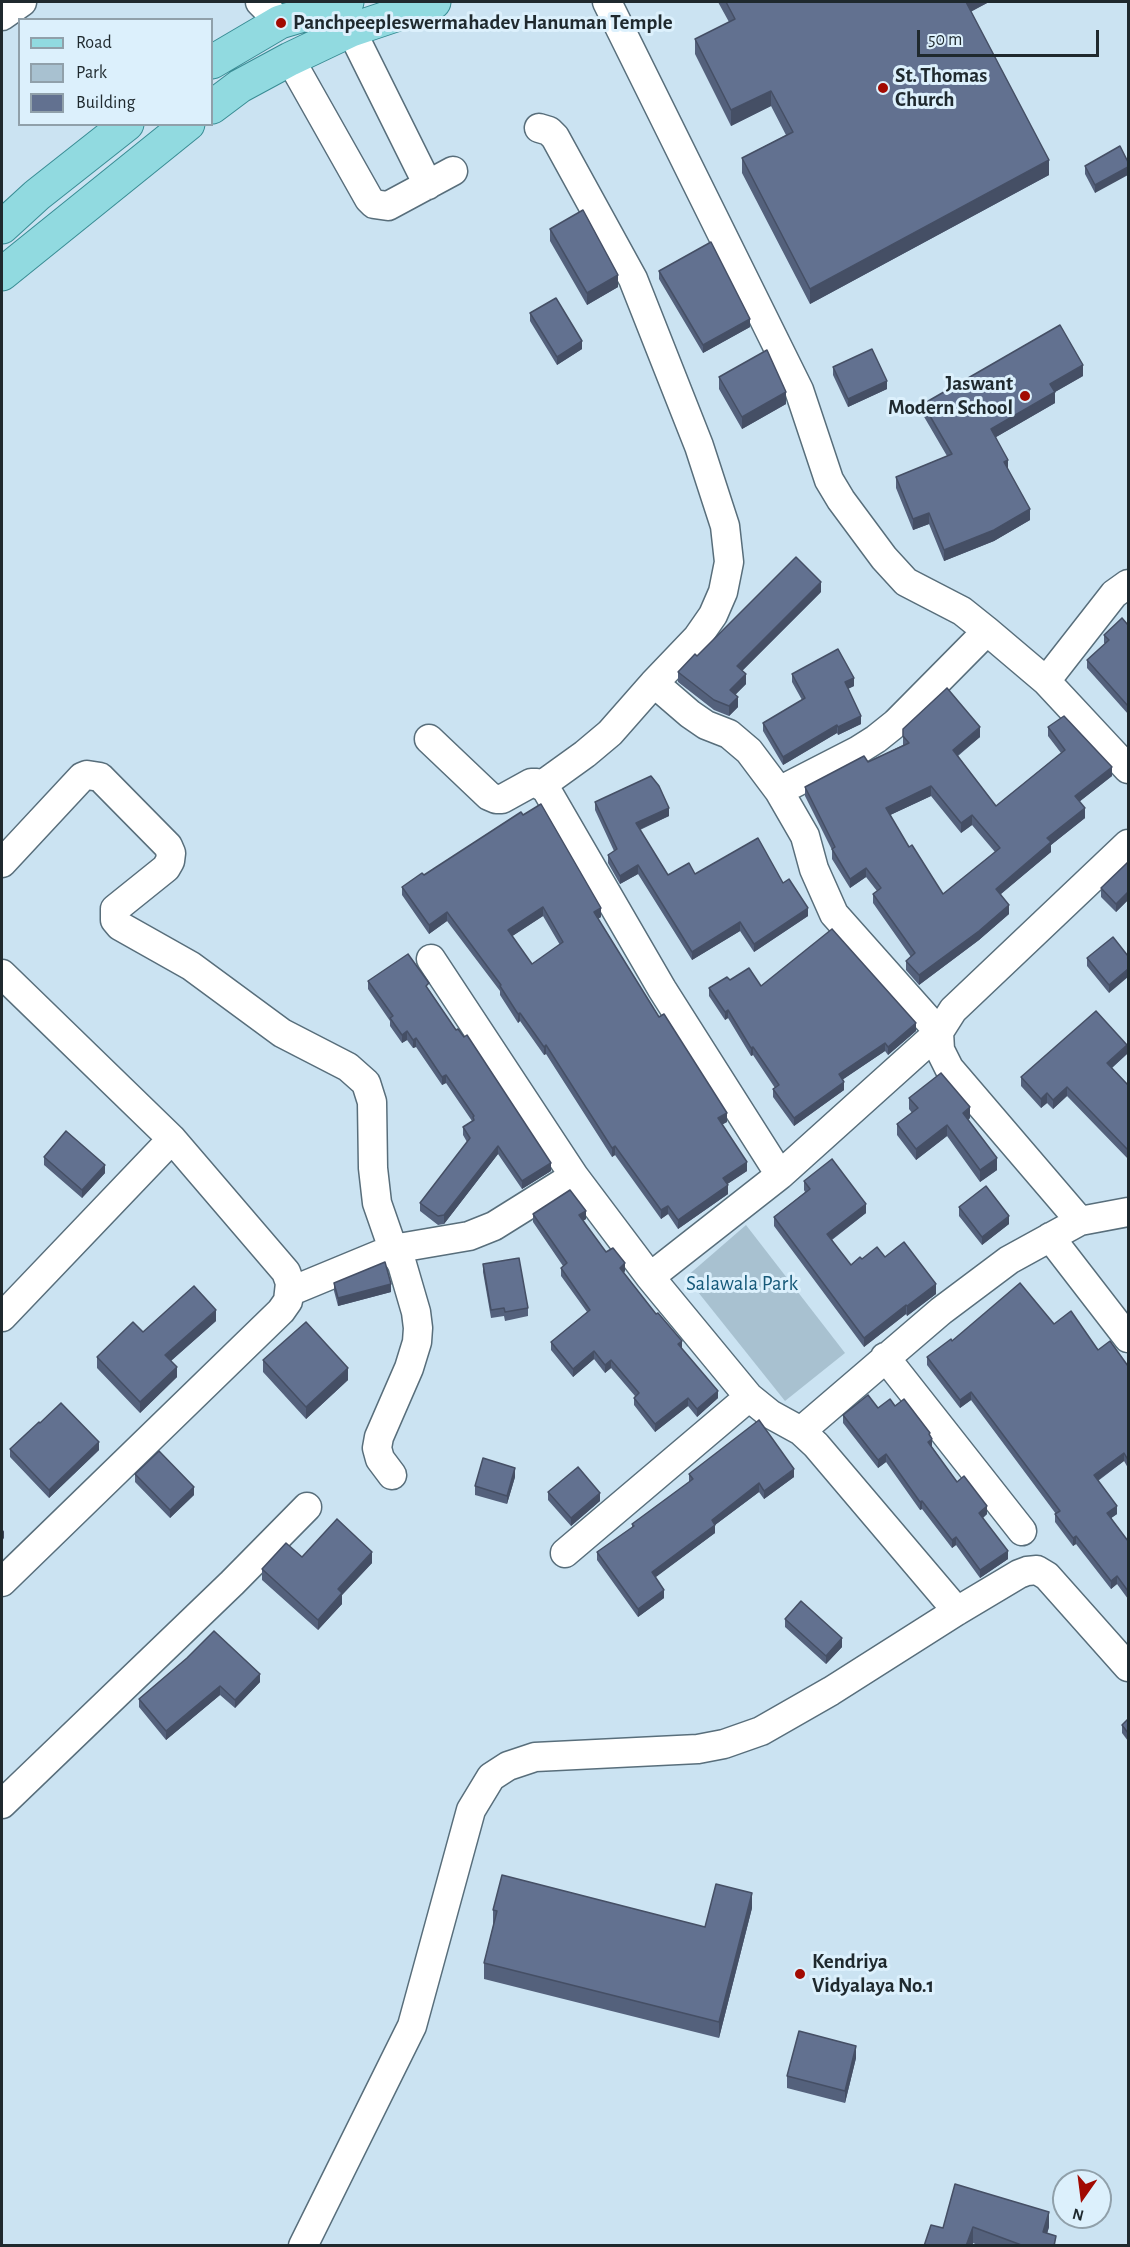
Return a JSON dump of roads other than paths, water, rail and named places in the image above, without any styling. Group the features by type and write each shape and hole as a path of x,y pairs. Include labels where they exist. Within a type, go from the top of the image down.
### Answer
{"main road":[{"path":"213,61 270,12 349,16 434,2"},
{"path":"213,106 240,86 290,59 349,16"},
{"path":"2,226 37,195 125,126"},
{"path":"2,274 186,126"}],"street":[{"path":"2,16 22,2"},
{"path":"608,2 800,390 829,480 841,500 884,558 906,582 962,611 987,631 1046,681 1128,769"},
{"path":"349,16 428,185"},
{"path":"290,59 369,199 374,204 388,206 453,171"},
{"path":"539,128 549,131 555,138 633,279 699,446 725,526 729,562 723,592 713,615 697,638 654,682 610,733 542,785"},
{"path":"1046,681 1114,594 1128,584"},
{"path":"779,791 876,739 904,716 987,631"},
{"path":"654,682 690,714 738,740 749,751 779,791 805,836 820,886 834,914 939,1032 940,1050 949,1068 1080,1221"},
{"path":"429,739 489,796 496,799 502,799 531,783 542,785 662,989 780,1175"},
{"path":"2,863 82,777 94,776 106,782 168,846 171,853 166,868 115,909 115,920 120,926 191,966 282,1033 348,1067 366,1083 372,1102 373,1168 377,1203 393,1249 402,1264 416,1312 418,1328 417,1342 409,1368 379,1437 377,1448 380,1459 392,1475"},
{"path":"650,1277 780,1175 939,1032 953,1010 1128,844"},
{"path":"431,959 574,1176 650,1277 749,1397 770,1414 801,1431 816,1445 957,1611"},
{"path":"2,1582 280,1311 288,1300 290,1283 286,1272 172,1139 4,983"},
{"path":"2,1317 172,1139"},
{"path":"289,1292 393,1249 469,1236 494,1226 574,1176"},
{"path":"801,1431 885,1357 1009,1260 1080,1221 1128,1212"},
{"path":"1050,1237 1128,1338"},
{"path":"885,1357 1022,1531"},
{"path":"565,1553 749,1397"},
{"path":"2,1804 232,1583 307,1507"},
{"path":"303,2246 412,2026 471,1810 491,1777 508,1766 535,1757 698,1749 724,1744 761,1731 831,1691 1019,1574 1037,1570 1047,1576 1128,1667"}],"place":[{"name":"Panchpeepleswermahadev Hanuman Temple","path":"281,23"},
{"name":"St. Thomas Church","path":"883,88"},
{"name":"Jaswant Modern School","path":"1025,396"},
{"name":"Kendriya Vidyalaya No.1","path":"800,1974"}],"park label":[{"name":"Salawala Park","path":"742,1284"}]}
